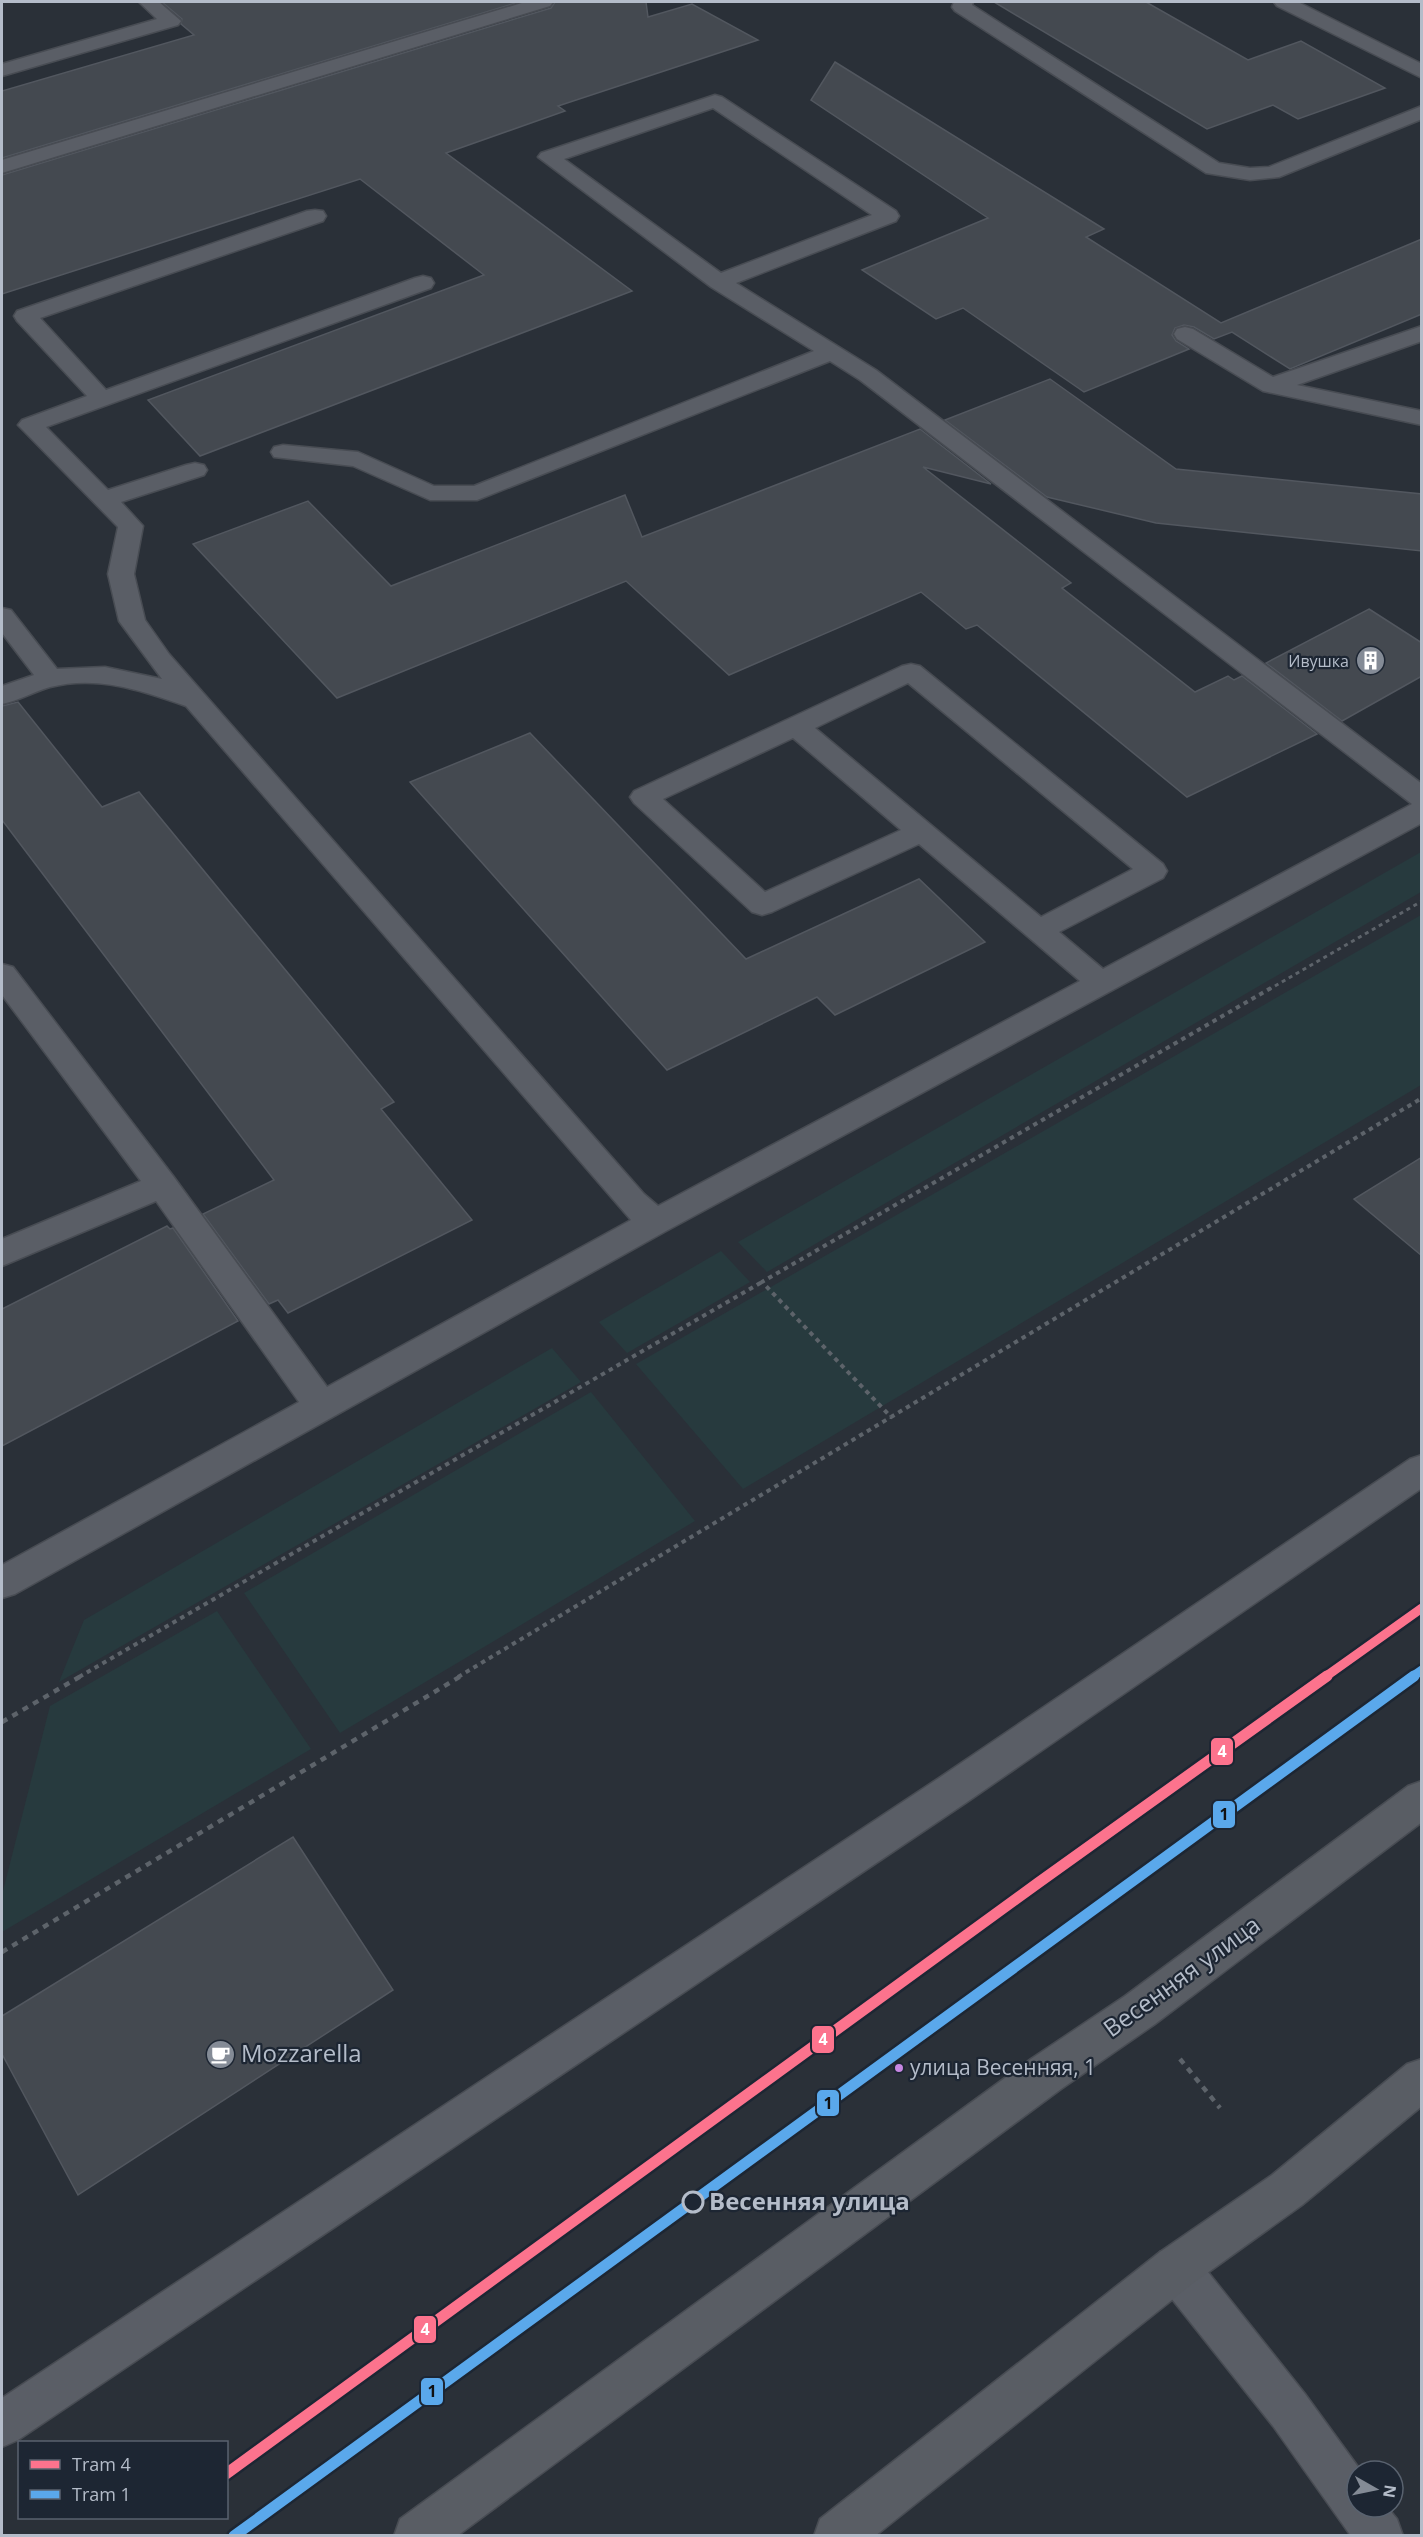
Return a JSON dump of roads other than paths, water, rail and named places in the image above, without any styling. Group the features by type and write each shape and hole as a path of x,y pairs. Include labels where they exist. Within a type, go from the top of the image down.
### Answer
{"street":[{"name":"Весенняя улица","path":"417,2535 1046,2074 1140,2010 1422,1798"},
{"path":"837,2535 1176,2268 1287,2190 1422,2079"}],"lane":[{"path":"2,70 171,21 148,2"},
{"path":"2,167 543,2"},
{"path":"963,2 962,7 1213,169 1250,174 1272,173 1422,112"},
{"path":"1284,2 1422,72"},
{"path":"719,282 888,216 715,101 548,157 719,282 868,375 1422,798"},
{"path":"103,400 25,316 315,216"},
{"path":"423,283 30,425 131,526 121,574 132,621 160,660 633,1203 655,1222"},
{"path":"1270,386 1422,333"},
{"path":"1185,334 1270,386 1422,418"},
{"path":"283,452 358,459 430,493 477,493 833,352"},
{"path":"104,499 195,470"},
{"path":"2,615 51,679"},
{"path":"921,832 762,905 644,797 911,672 1153,871 1039,930"},
{"path":"2,696 51,679 74,675 120,676 165,687 197,701"},
{"path":"796,726 1101,983"},
{"path":"2,1583 655,1222 1422,811"},
{"path":"2,974 162,1185 304,1380 320,1406"},
{"path":"2,1253 162,1185"},
{"path":"2,2424 953,1790 1422,1470"},
{"path":"1176,2268 1289,2410 1345,2488"},
{"path":"1368,2519 1380,2535"}],"tram line":[{"name":"4","path":"228,2473 1038,1883 1422,1608"},
{"name":"1","path":"234,2536 1422,1670"}],"place":[{"name":"Ивушка","path":"1370,661"},
{"name":"Mozzarella","path":"220,2054"},
{"name":"улица Весенняя, 1","path":"899,2068"},
{"name":"Весенняя улица","path":"693,2202"}]}
